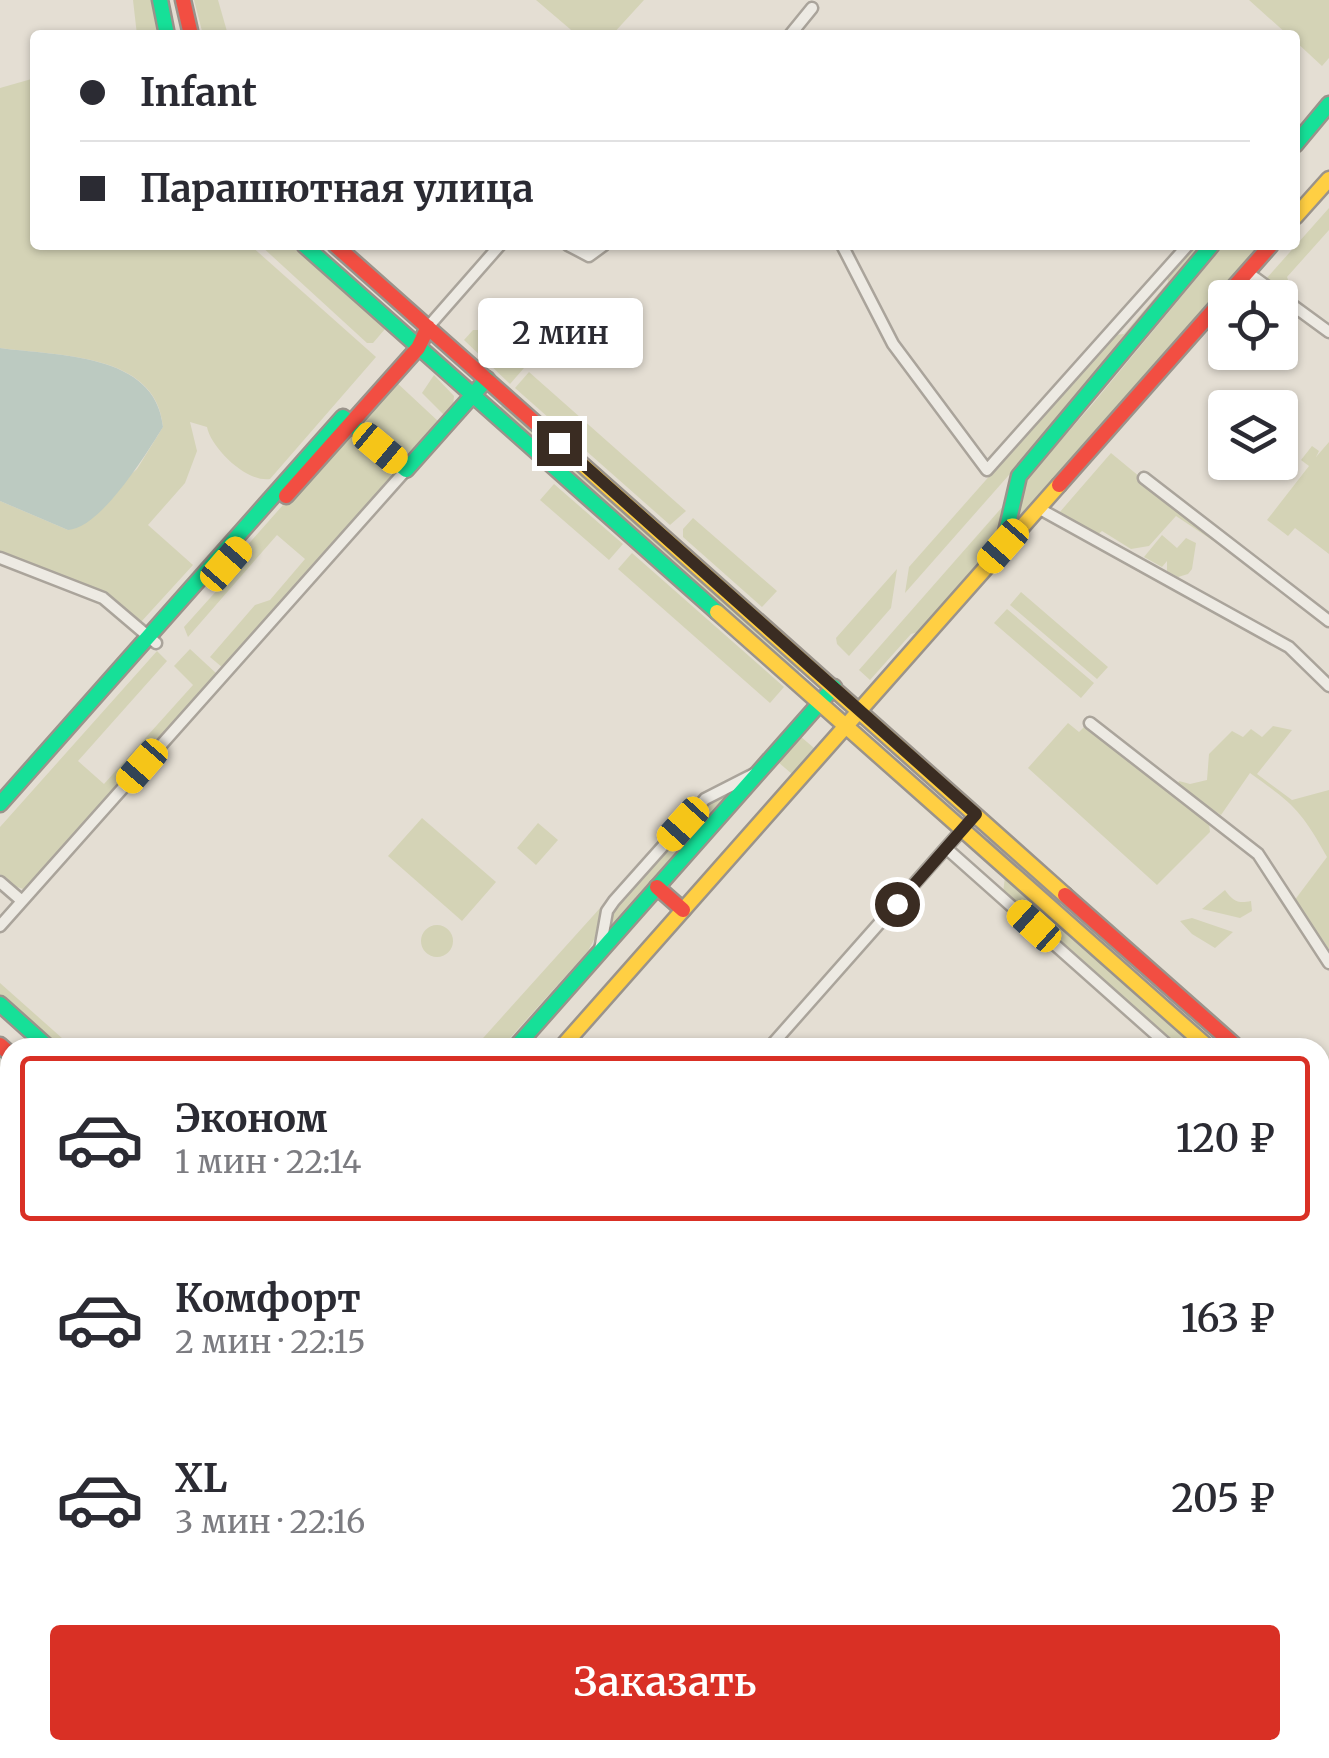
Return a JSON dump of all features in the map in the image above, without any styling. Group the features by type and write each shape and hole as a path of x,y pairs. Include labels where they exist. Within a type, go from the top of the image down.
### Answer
{"main road":[{"path":"160,0 166,30"},
{"path":"183,0 190,30"},
{"path":"1300,139 1329,104"},
{"path":"1300,211 1329,179"},
{"path":"310,250 1196,1038"},
{"path":"340,250 1227,1038"},
{"path":"1003,546 1020,476 1208,250"},
{"path":"570,1038 1266,250"},
{"path":"0,818 347,420 418,348 428,327"},
{"path":"347,420 406,470 487,378"},
{"path":"0,804 152,640"},
{"path":"525,1038 834,687"},
{"path":"657,887 683,910"},
{"path":"1134,981 1137,971 1146,965"},
{"path":"0,1004 38,1038"}],"street":[{"path":"794,30 812,8"},
{"path":"428,327 496,250"},
{"path":"845,250 893,344 987,470 1184,250"},
{"path":"1246,272 1329,332"},
{"path":"0,926 406,470"},
{"path":"1144,478 1329,621"},
{"path":"1038,508 1289,647 1329,686"},
{"path":"0,558 102,598 152,640"},
{"path":"1090,723 1258,854 1329,964"},
{"path":"600,953 607,912 614,901 705,800 759,771"},
{"path":"778,1038 976,814"},
{"path":"946,848 1160,1038"},
{"path":"0,882 22,901"}],"green space":[{"path":"133,0 151,0 157,30 136,30"},
{"path":"194,0 218,0 227,30 202,30"},
{"path":"536,0 644,0 617,30 571,30"},
{"path":"1249,0 1329,0 1329,58 1322,66 1300,46 1300,30 1282,30"},
{"path":"30,79 30,250 256,250 376,357 270,479 241,470 215,445 207,427 190,422 197,451 185,483 148,525 193,565 141,622 111,596 0,552 0,501 68,530 137,469 163,427 157,402 143,384 124,371 75,357 0,348 0,88"},
{"path":"1329,208 1329,230 1288,280 1266,279 1292,250 1300,250 1300,241"},
{"path":"265,250 296,250 385,329 373,343 367,343"},
{"path":"1190,250 1199,250 905,593 909,567 1114,335 1124,334 1168,282 1167,276"},
{"path":"1220,250 1257,250 1230,280 1208,280 1208,305 918,632 911,634 870,680 859,670 1091,406"},
{"path":"473,330 480,330 524,368 510,384 464,340"},
{"path":"529,372 686,511 670,525 515,388"},
{"path":"434,375 454,396 453,406 445,416 422,393"},
{"path":"395,381 439,422 405,458 362,422"},
{"path":"504,403 802,668 798,673 500,408"},
{"path":"351,433 390,464 391,478 223,668 210,657 255,605 270,600 305,559 277,535 188,637 184,627 219,588 214,583 344,436"},
{"path":"1329,442 1329,554 1295,528 1288,536 1267,520 1309,466 1301,460 1312,446 1319,451 1316,457"},
{"path":"1111,453 1140,477 1137,481 1227,550 1176,516 1149,546 1131,549 1102,531 1096,536 1059,513"},
{"path":"554,484 623,544 609,560 540,500"},
{"path":"693,518 777,591 762,607 683,537 683,529"},
{"path":"1162,535 1177,548 1186,538 1196,543 1188,574 1178,577 1167,571 1167,561 1162,567 1144,557"},
{"path":"632,553 784,687 770,703 618,569"},
{"path":"897,569 891,608 849,656 836,638"},
{"path":"1021,592 1108,667 1097,679 1010,605"},
{"path":"1007,609 1094,683 1081,698 994,623"},
{"path":"190,649 217,674 31,884 23,889 14,886 0,874 0,827 157,651 167,661 78,761 104,784 193,685 174,666"},
{"path":"1068,723 1079,732 1086,725 1209,824 1210,832 1157,885 1028,768"},
{"path":"1273,726 1292,730 1257,774 1292,800 1329,790 1329,949 1294,901 1327,857 1295,809 1250,773 1221,815 1177,786 1179,781 1190,784 1207,780 1209,754 1232,731 1243,737 1251,729 1262,737"},
{"path":"800,736 814,748 792,774 778,762"},
{"path":"725,797 609,927 611,911 707,802"},
{"path":"422,818 496,882 462,921 388,856"},
{"path":"538,823 558,840 536,865 517,848"},
{"path":"990,836 1135,965 1131,968 987,840"},
{"path":"1005,877 1185,1038 1165,1038 1003,893"},
{"path":"1225,890 1236,901 1251,901 1252,911 1240,918 1202,909"},
{"path":"601,907 595,938 588,951 510,1038 483,1038"},
{"path":"1192,918 1233,932 1215,948 1180,921"},
{"path":"437,925 448,930 453,941 448,952 437,957 426,952 421,941 426,930"},
{"path":"0,983 62,1038 51,1038 0,995"}],"shaded area":[{"path":"0,348 100,362 142,384 156,402 163,427 108,504 81,526 68,530 0,501"}],"traffic: fast":[{"path":"160,0 166,30"},
{"path":"1300,139 1329,104"},
{"path":"310,250 717,612"},
{"path":"1003,545 1019,476 1208,250"},
{"path":"0,804 343,417 406,470 487,379"},
{"path":"524,1038 834,687"},
{"path":"0,1004 38,1038"}],"traffic: slow":[{"path":"1300,211 1329,179"},
{"path":"576,459 1065,895"},
{"path":"570,1038 1059,485"},
{"path":"717,612 1198,1038"}],"traffic: jam":[{"path":"183,0 190,30"},
{"path":"341,250 576,459"},
{"path":"1059,485 1267,250"},
{"path":"286,496 418,348 428,327"},
{"path":"657,887 683,910"},
{"path":"1065,895 1227,1038"}],"route":[{"path":"559,443 976,814 897,904"}]}
